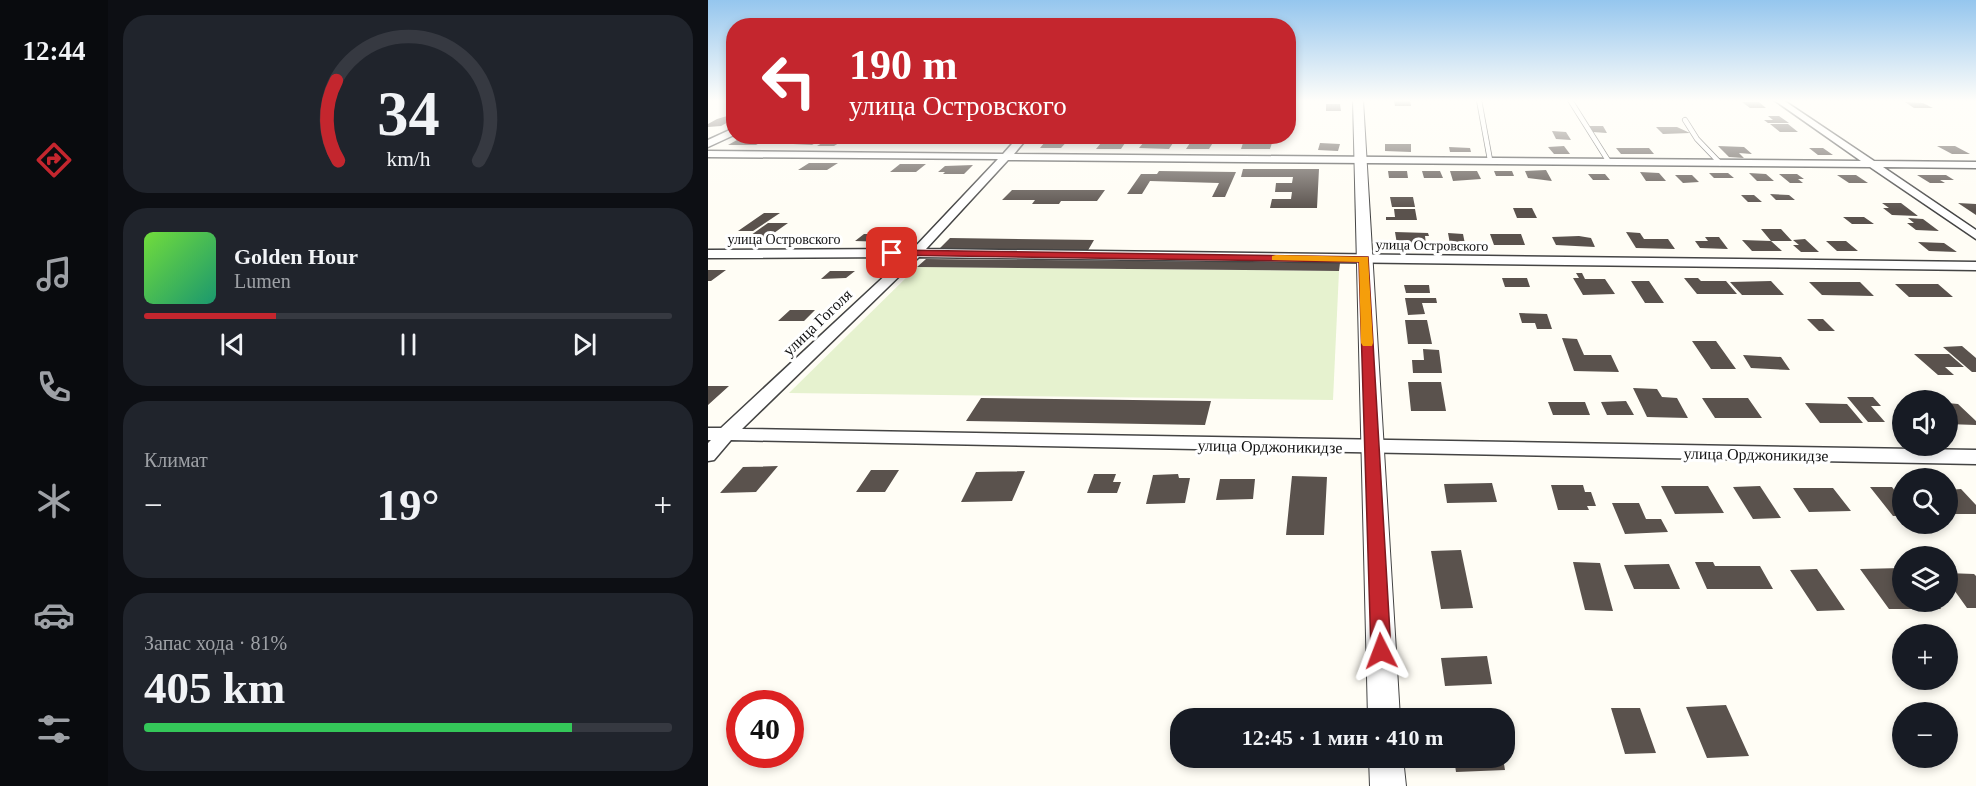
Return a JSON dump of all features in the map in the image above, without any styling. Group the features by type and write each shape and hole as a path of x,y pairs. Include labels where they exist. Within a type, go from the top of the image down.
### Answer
{"street":[{"path":"708,144 723,137"},
{"path":"1359,137 1384,708"},
{"path":"1831,137 1976,235"},
{"name":"улица Гоголя","path":"708,455 727,433 916,253 1018,144"},
{"path":"708,154 1976,165"},
{"name":"улица Островского","path":"708,254 916,253 1976,266"},
{"name":"улица Орджоникидзе","path":"708,434 1371,448 1976,457"},
{"path":"1387,768 1388,786"}],"lane":[{"path":"1486,137 1490,160"},
{"path":"1593,137 1609,162"},
{"path":"1696,137 1720,163"}],"green space":[{"path":"917,267 1339,271 1333,400 789,393"}],"building":[{"path":"1555,137 1569,137 1571,140 1556,139"},
{"path":"1320,143 1340,144 1338,151 1318,150"},
{"path":"730,144 758,144 756,145 728,145"},
{"path":"820,144 837,144 834,146 817,146"},
{"path":"1043,144 1065,144 1061,148 1040,148"},
{"path":"1100,144 1124,144 1121,149 1096,149"},
{"path":"1142,144 1172,144 1169,149 1139,148"},
{"path":"1189,144 1212,144 1209,149 1186,149"},
{"path":"1243,144 1272,144 1270,149 1241,149"},
{"path":"1385,144 1411,144 1411,152 1385,151"},
{"path":"1564,146 1570,154 1554,154 1548,147"},
{"path":"1718,146 1744,147 1752,154 1739,153 1744,158 1729,157"},
{"path":"1937,146 1955,146 1970,154 1952,154"},
{"path":"1449,147 1470,148 1471,152 1450,152"},
{"path":"1616,148 1649,148 1654,154 1621,154"},
{"path":"1809,148 1823,148 1833,155 1818,155"},
{"path":"809,163 838,163 827,170 798,170"},
{"path":"900,164 926,164 916,172 890,172"},
{"path":"973,165 964,174 938,172 945,166"},
{"path":"1243,169 1319,169 1317,208 1270,208 1272,199 1291,199 1292,192 1275,192 1276,183 1292,183 1293,177 1241,177"},
{"path":"1546,170 1552,181 1528,178 1525,171"},
{"path":"1159,171 1236,172 1225,197 1212,197 1219,183 1150,181 1142,194 1127,194 1141,174 1157,174"},
{"path":"1388,171 1407,171 1408,178 1389,178"},
{"path":"1422,171 1440,171 1443,178 1424,178"},
{"path":"1450,171 1477,171 1481,179 1453,181"},
{"path":"1494,171 1512,171 1514,176 1496,176"},
{"path":"1640,172 1659,173 1666,181 1646,181"},
{"path":"1709,173 1728,173 1734,178 1714,178"},
{"path":"1749,173 1766,174 1774,181 1757,181"},
{"path":"1588,174 1605,174 1610,180 1593,180"},
{"path":"1779,174 1797,174 1804,179 1798,179 1803,183 1790,183"},
{"path":"1675,175 1692,175 1699,182 1683,183"},
{"path":"1837,175 1856,175 1868,183 1849,183"},
{"path":"1917,175 1946,175 1954,180 1940,180 1945,183 1930,183"},
{"path":"1012,190 1105,190 1097,201 1032,204 1035,200 1002,200"},
{"path":"1770,194 1789,195 1795,200 1776,200"},
{"path":"1741,195 1754,195 1762,202 1748,202"},
{"path":"1390,197 1413,197 1415,207 1392,207"},
{"path":"1882,203 1901,203 1918,216 1892,215 1883,208 1889,208"},
{"path":"1958,203 1976,204 1976,215"},
{"path":"1513,208 1532,208 1537,218 1517,218"},
{"path":"1394,209 1415,209 1417,220 1386,220 1386,217 1395,217"},
{"path":"764,213 780,213 753,231 738,231"},
{"path":"1843,217 1864,217 1874,224 1852,224"},
{"path":"1908,218 1923,219 1939,231 1916,230 1907,223 1914,223"},
{"path":"768,223 788,223 767,238 747,238"},
{"path":"1761,229 1781,229 1792,241 1771,241"},
{"path":"1395,232 1428,233 1429,236 1425,236 1426,244 1397,244"},
{"path":"1626,232 1640,233 1644,239 1668,239 1675,249 1636,248"},
{"path":"1448,233 1463,234 1465,244 1450,244"},
{"path":"864,234 896,234 888,242 855,241"},
{"path":"1490,234 1521,234 1525,245 1494,245"},
{"path":"1552,237 1591,238 1595,247 1556,245"},
{"path":"1705,237 1719,237 1728,249 1700,248 1695,241 1708,241"},
{"path":"950,238 1094,240 1087,252 938,250"},
{"path":"1805,239 1819,252 1801,252 1793,245 1799,245 1793,240"},
{"path":"1742,240 1771,241 1782,251 1752,251"},
{"path":"1826,241 1846,241 1858,251 1837,251"},
{"path":"1918,242 1944,243 1957,252 1929,251"},
{"path":"926,259 1340,263 1339,271 917,267"},
{"path":"708,270 726,270 708,281"},
{"path":"830,271 855,271 846,278 821,279"},
{"path":"1576,273 1582,273 1585,279 1605,279 1615,294 1583,295 1573,278 1579,278"},
{"path":"1502,278 1527,278 1530,287 1505,287"},
{"path":"1684,278 1726,281 1737,294 1697,294"},
{"path":"1631,281 1649,281 1664,303 1645,303"},
{"path":"1771,281 1784,295 1742,295 1730,282"},
{"path":"1809,282 1860,282 1874,296 1822,295"},
{"path":"1895,284 1938,284 1953,297 1909,297"},
{"path":"1404,285 1429,285 1430,293 1406,293"},
{"path":"1405,298 1436,298 1437,303 1422,303 1425,314 1408,315"},
{"path":"790,310 815,310 804,321 778,321"},
{"path":"1519,313 1547,314 1552,329 1537,329 1535,323 1522,323"},
{"path":"1807,319 1823,319 1835,331 1819,331"},
{"path":"1405,320 1427,320 1432,344 1408,344"},
{"path":"1562,338 1577,339 1584,355 1611,355 1619,372 1574,371"},
{"path":"1692,341 1716,341 1736,369 1711,369"},
{"path":"1962,346 1976,358 1976,372 1972,372 1943,347"},
{"path":"1423,349 1439,350 1442,373 1413,373 1412,360 1424,360"},
{"path":"1914,354 1949,354 1964,367 1945,367 1954,375 1938,375"},
{"path":"1743,355 1781,357 1790,370 1751,368"},
{"path":"1408,382 1441,382 1446,411 1411,411"},
{"path":"708,386 729,386 708,405"},
{"path":"1633,388 1657,389 1662,397 1677,398 1688,418 1647,417"},
{"path":"1847,397 1873,397 1881,406 1871,406 1885,422 1868,422"},
{"path":"981,398 1211,401 1205,425 966,421"},
{"path":"1702,398 1748,398 1762,418 1715,418"},
{"path":"1626,401 1634,415 1607,415 1601,402"},
{"path":"1548,402 1585,402 1590,415 1553,415"},
{"path":"1805,403 1847,404 1863,423 1820,423"},
{"path":"1958,404 1976,421 1976,425 1958,424"},
{"path":"778,466 756,492 720,493 743,467"},
{"path":"871,470 899,470 885,492 856,492"},
{"path":"1025,471 1012,501 961,502 976,472"},
{"path":"1094,474 1116,474 1113,482 1121,482 1117,493 1087,493"},
{"path":"1178,474 1179,478 1190,478 1185,503 1146,504 1153,475"},
{"path":"1292,476 1327,477 1324,535 1286,535"},
{"path":"1220,479 1255,479 1253,499 1216,500"},
{"path":"1492,483 1497,502 1447,503 1444,484"},
{"path":"1551,485 1583,485 1585,492 1591,492 1596,506 1587,506 1589,510 1558,510"},
{"path":"1661,486 1708,486 1724,513 1675,514"},
{"path":"1760,486 1781,518 1753,519 1733,487"},
{"path":"1870,487 1892,487 1892,515"},
{"path":"1793,488 1833,488 1851,511 1809,512"},
{"path":"1958,489 1961,489 1976,505 1976,514 1958,514"},
{"path":"1612,503 1639,503 1646,519 1661,519 1668,532 1625,534"},
{"path":"1461,550 1473,608 1441,609 1431,551"},
{"path":"1573,562 1600,563 1613,611 1585,610"},
{"path":"1695,562 1713,562 1715,566 1760,566 1773,589 1707,589"},
{"path":"1669,564 1680,589 1634,589 1624,565"},
{"path":"1892,568 1892,609 1889,609 1860,569"},
{"path":"1817,569 1845,610 1817,611 1790,570"},
{"path":"1958,573 1976,576 1976,608 1967,608 1958,595"},
{"path":"1487,656 1492,684 1445,686 1441,658"},
{"path":"1726,705 1749,756 1707,758 1686,707"},
{"path":"1611,708 1640,708 1656,753 1625,754"},
{"path":"1455,768 1505,768 1505,770 1456,772"}],"slow traffic":[{"path":"1276,258 1364,259 1367,343"}],"route":[{"path":"892,253 1364,259 1381,651"}]}
